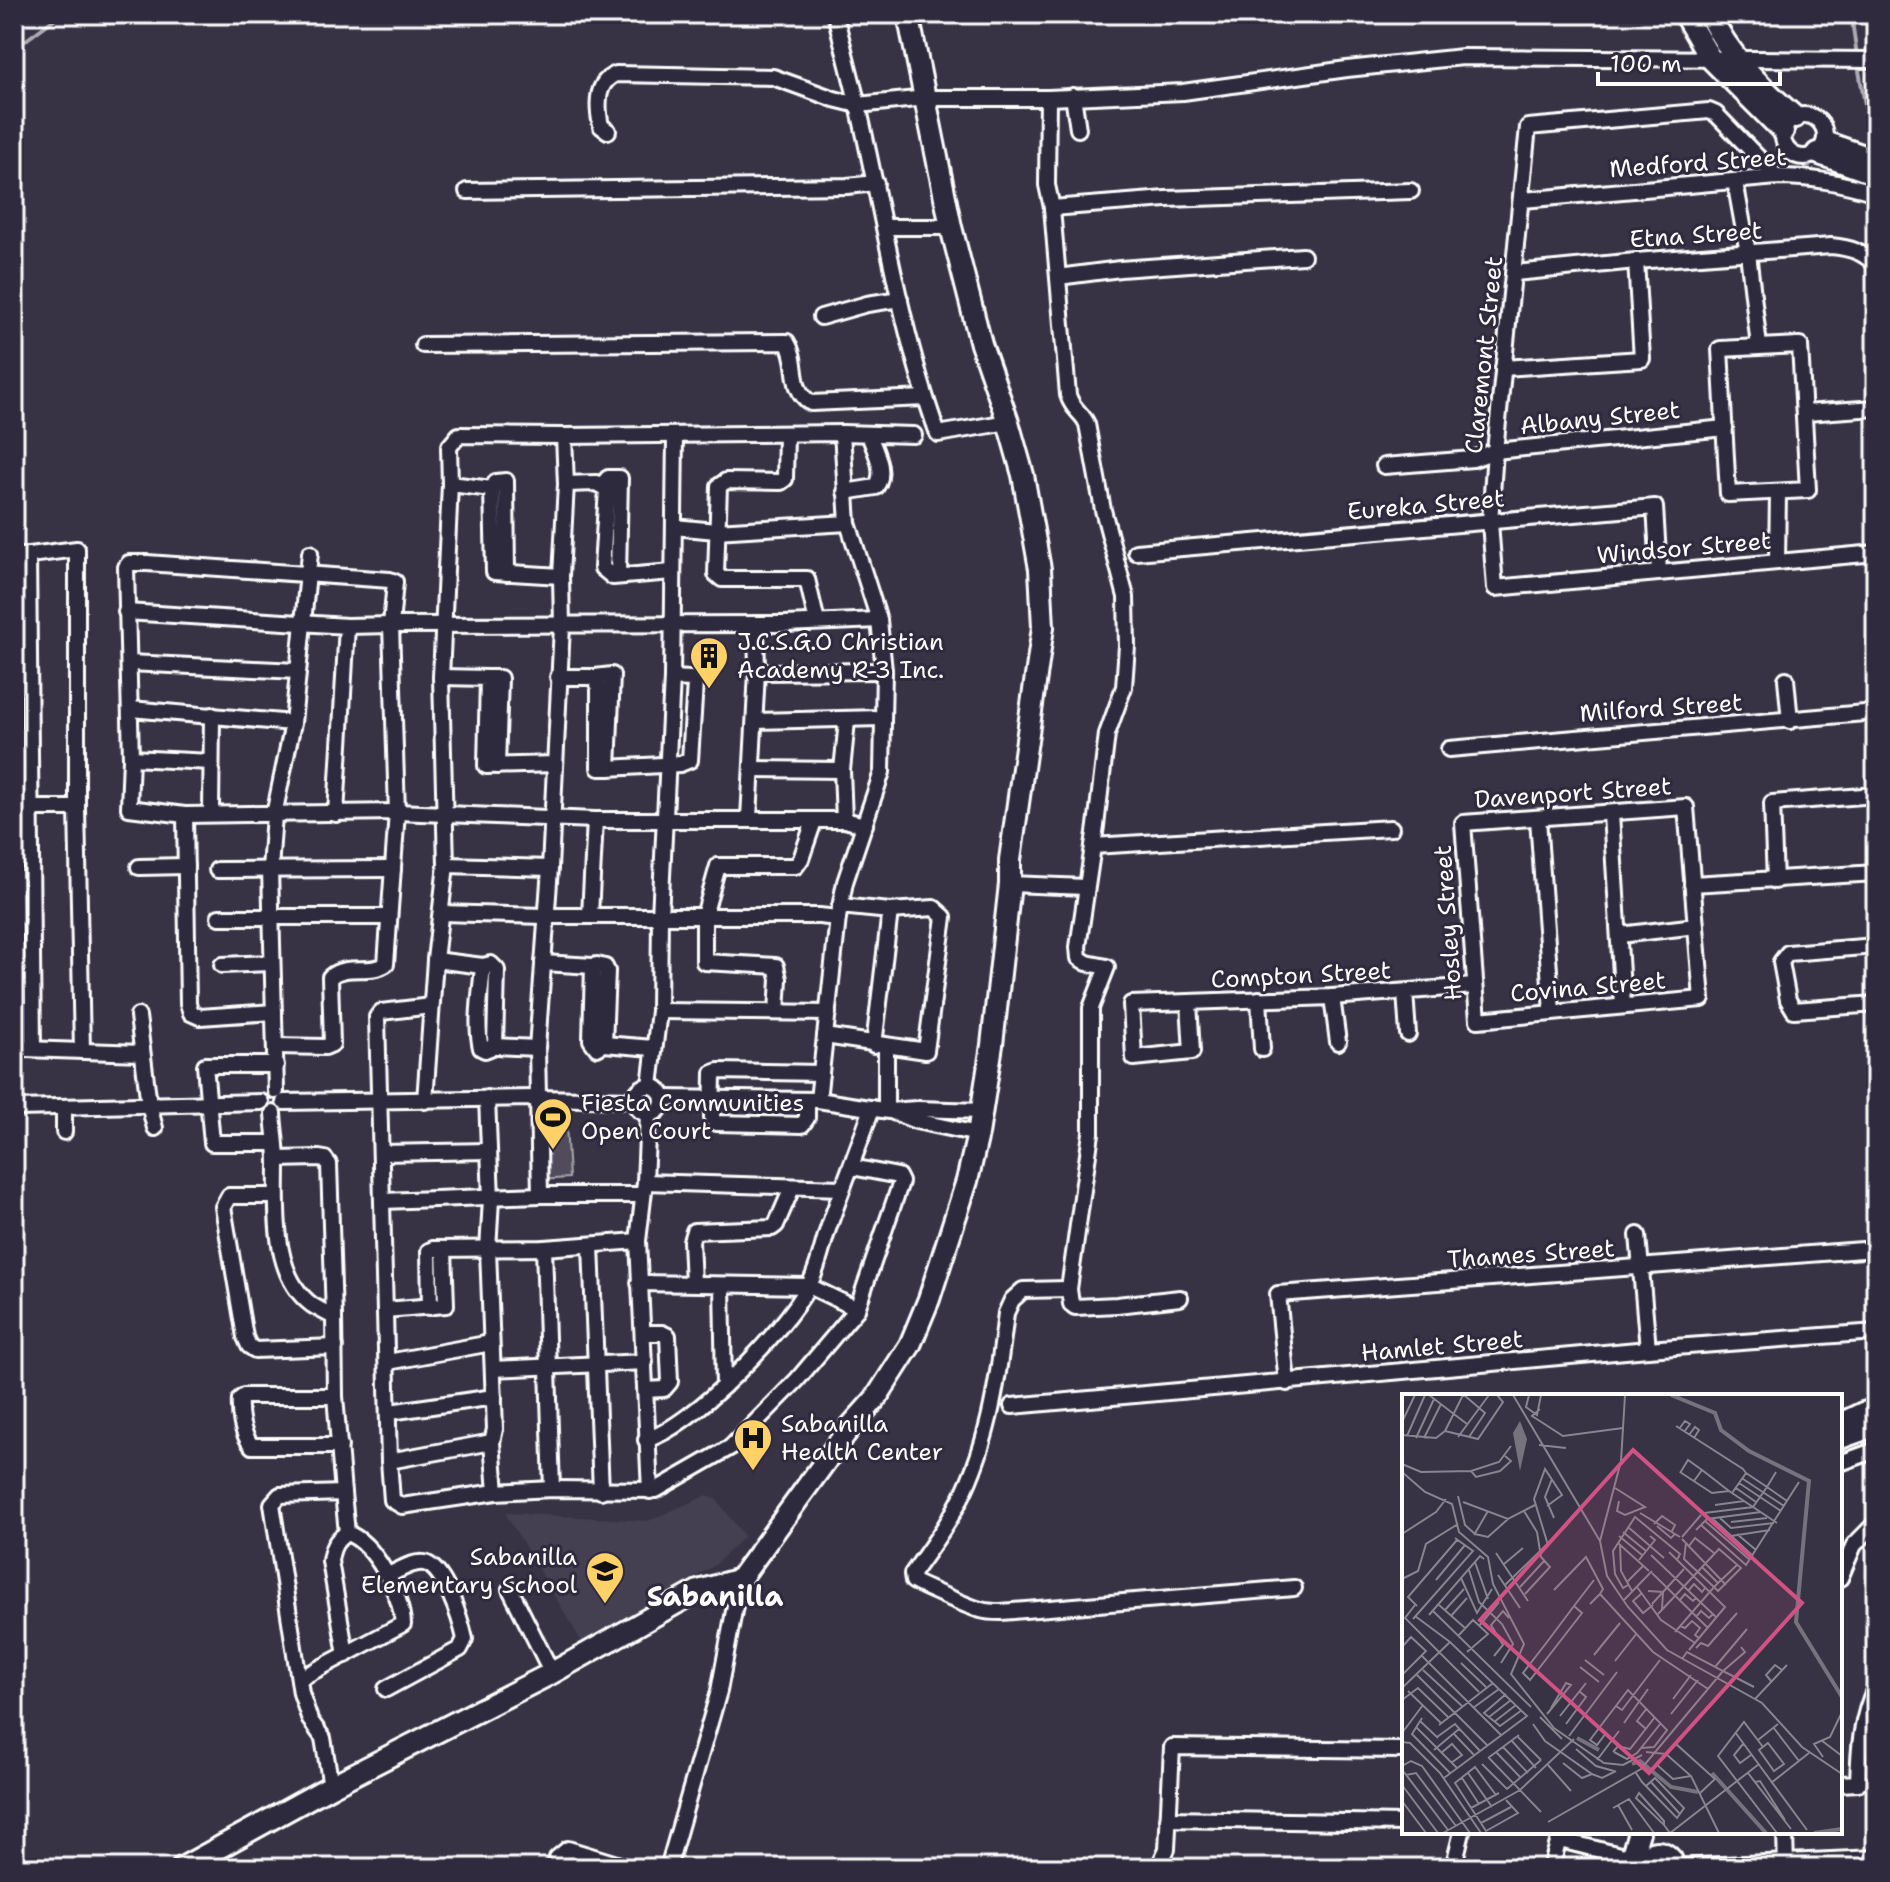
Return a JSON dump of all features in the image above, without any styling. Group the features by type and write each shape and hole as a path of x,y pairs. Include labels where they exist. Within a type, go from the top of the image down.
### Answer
{"street":[{"path":"835,14 900,299 925,398 938,434 1008,422"},
{"path":"668,1868 719,1691 740,1579 851,1426 876,1398 910,1345 929,1299 967,1181 982,1111 1010,884 1010,860 1043,627 1040,569 1023,475 981,344 951,227 908,14"},
{"path":"1684,14 1710,58 1789,124"},
{"path":"1709,14 1719,35 1789,124"},
{"path":"608,131 601,126 600,90 608,77 616,74 773,77 858,105 926,98 1048,98 1183,92 1347,69 1463,57 1876,60"},
{"path":"1073,96 1078,129"},
{"path":"1048,98 1047,185 1052,208 1068,395 1072,407 1087,424 1103,510 1126,597 1127,646 1124,687 1107,734 1078,947 1079,958 1107,967 1091,1008 1091,1133 1069,1289 1071,1304 1075,1307 1180,1298"},
{"name":"Claremont Street","path":"1495,588 1490,522 1495,451 1523,200 1528,127 1709,111 1716,114 1777,177"},
{"path":"1821,146 1823,127 1815,117 1802,114 1789,124 1783,142 1790,152 1806,157 1821,146 1876,157"},
{"path":"1821,146 1876,174"},
{"name":"Medford Street","path":"1523,200 1777,177 1814,177 1876,193"},
{"path":"1735,181 1748,253 1759,346"},
{"path":"467,191 847,186 876,183"},
{"path":"1052,208 1166,199 1411,191"},
{"path":"885,227 951,227"},
{"name":"Etna Street","path":"1515,273 1831,246 1850,248 1865,254 1876,265"},
{"path":"1058,277 1120,269 1303,256"},
{"path":"1503,368 1642,359 1636,261"},
{"path":"821,317 867,304 900,299"},
{"path":"423,345 787,342 791,349 797,390 802,398 811,403 925,398"},
{"path":"1800,345 1805,413 1808,490 1728,494 1720,349 1800,345"},
{"path":"1805,413 1876,408"},
{"name":"Albany Street","path":"1384,466 1473,459 1495,451 1725,428"},
{"path":"821,1073 718,1071 712,1077 712,1119 716,1123 802,1125 807,1118 821,1073 845,882 882,772 884,671 879,620 848,523 842,433"},
{"path":"786,434 785,479 781,482 726,481 719,486 716,531 718,578 807,579 817,622"},
{"path":"425,1101 435,960 446,865 441,677 449,447 459,435 914,435"},
{"path":"650,1086 659,1011 660,916 672,678 675,435"},
{"path":"845,492 876,487 881,481 882,472 869,435"},
{"path":"540,1195 537,1048 562,626 561,576 566,484 564,436"},
{"path":"450,484 492,489 494,572 561,576"},
{"path":"566,484 603,484 607,489 602,568 606,573 618,576 672,572"},
{"path":"1777,562 1778,493"},
{"name":"Eureka Street","path":"1136,552 1655,507 1659,572"},
{"path":"674,527 716,531 848,523"},
{"path":"33,1049 31,808 21,556 77,549 77,808 82,1051"},
{"path":"261,1102 266,1111 280,1111 271,963 270,869 274,815 293,723 310,553"},
{"name":"Windsor Street","path":"1495,588 1876,553"},
{"path":"276,1046 325,1047 332,1044 330,977 342,970 380,968 386,964 397,812 391,625 395,582 129,563 126,567 126,612 131,758 129,808 185,815 397,812 595,820 844,820 865,825"},
{"path":"126,612 347,626 756,624 879,620"},
{"path":"749,818 757,672 756,624"},
{"path":"336,814 347,626"},
{"path":"129,663 298,671"},
{"path":"757,672 884,671"},
{"path":"441,677 500,678 486,765 555,764"},
{"path":"558,677 595,677 599,688 599,768 680,764 690,760 695,683 691,679 672,678"},
{"path":"1786,679 1790,721"},
{"path":"130,709 293,723"},
{"name":"Milford Street","path":"1449,749 1535,739 1876,712"},
{"path":"211,813 212,715"},
{"path":"755,721 882,718"},
{"path":"844,820 842,770 847,721"},
{"path":"131,758 211,762"},
{"path":"753,769 842,770"},
{"path":"1775,881 1772,803 1876,795"},
{"name":"Davenport Street","path":"1463,823 1686,807 1692,884"},
{"path":"14,808 77,808"},
{"path":"1611,814 1623,1006"},
{"path":"185,815 188,1004 191,1013 200,1017 274,1012"},
{"path":"1538,819 1552,1012"},
{"path":"590,915 595,820"},
{"path":"777,1012 779,979 776,966 704,962 704,916 718,866 796,866 814,821"},
{"name":"Hosley Street","path":"1463,823 1478,1020"},
{"path":"1093,846 1391,828"},
{"path":"446,865 550,868"},
{"path":"139,867 186,866"},
{"path":"217,870 393,869"},
{"path":"1620,935 1696,926 1692,884 1876,873"},
{"path":"1010,884 1086,887"},
{"path":"441,913 819,916 839,912 934,908 944,917 926,1051 825,1036"},
{"path":"646,1440 665,1432 724,1386 775,1331 809,1286 842,1188 882,1110 880,1046 890,911"},
{"path":"219,917 389,917"},
{"name":"Covina Street","path":"1478,1020 1702,999 1696,926"},
{"path":"1876,946 1788,953 1781,962 1788,1000 1794,1010 1876,1004"},
{"path":"435,960 483,966 480,1046 485,1050 495,1046 537,1048"},
{"path":"222,965 271,963"},
{"path":"543,963 605,967 604,1044 653,1048"},
{"name":"Compton Street","path":"1189,1003 1192,1052 1134,1058 1131,1004 1332,997 1474,986"},
{"path":"1405,992 1408,1034"},
{"path":"1332,997 1338,1042"},
{"path":"1259,999 1262,1049"},
{"path":"431,1006 381,1012 377,1017 389,1461 392,1500 402,1506 496,1492 552,1489 650,1491 731,1447 797,1380 857,1309 901,1182 898,1176 852,1167"},
{"path":"659,1011 828,1013"},
{"path":"138,1016 149,1105 155,1128"},
{"path":"14,1044 25,1049 142,1053"},
{"path":"275,1143 213,1148 205,1065 276,1065"},
{"path":"650,1086 658,1089 663,1098 659,1109 648,1114 636,1107 634,1100 637,1091 650,1086"},
{"path":"261,1102 267,1092 280,1096 379,1101 487,1098 634,1100"},
{"path":"487,1098 491,1199 488,1250 495,1429 492,1442 496,1492"},
{"path":"663,1098 812,1100 882,1110 982,1111"},
{"path":"15,1108 261,1102"},
{"path":"64,1107 64,1132"},
{"path":"882,1110 916,1121 978,1134"},
{"path":"273,1113 278,1238 289,1273 310,1304 334,1317"},
{"path":"648,1114 638,1241 650,1491"},
{"path":"381,1153 489,1151"},
{"path":"277,1159 319,1158 329,1164 335,1396 347,1533"},
{"path":"383,1201 491,1199 643,1188 842,1188"},
{"path":"693,1283 691,1241 694,1231 772,1228 792,1188"},
{"path":"276,1196 229,1196 223,1207 245,1337 255,1350 335,1347"},
{"path":"1638,1235 1648,1349"},
{"path":"436,1251 591,1246 638,1241"},
{"path":"591,1246 601,1491"},
{"path":"544,1248 552,1489"},
{"name":"Thames Street","path":"1287,1383 1278,1294 1876,1249"},
{"path":"385,1310 446,1305 436,1251"},
{"path":"430,1307 436,1251"},
{"path":"639,1283 809,1286 857,1309"},
{"path":"722,1285 724,1386"},
{"path":"1069,1289 1023,1290 1012,1300 1006,1313 989,1423 975,1465 954,1510 912,1574 913,1581 973,1608 1001,1612 1294,1588"},
{"name":"Hamlet Street","path":"1012,1406 1648,1349 1876,1332"},
{"path":"643,1333 668,1336 670,1382 664,1389 646,1390"},
{"path":"388,1362 491,1343"},
{"path":"493,1369 645,1362"},
{"path":"335,1396 244,1396 240,1399 240,1409 245,1437 252,1446 340,1446"},
{"path":"390,1412 494,1397"},
{"path":"1842,1423 1876,1410"},
{"path":"1842,1437 1876,1425"},
{"path":"389,1461 492,1442"},
{"path":"1842,1462 1876,1450"},
{"path":"331,1786 323,1738 310,1720 299,1679 272,1504 280,1495 343,1493"},
{"path":"1842,1573 1854,1545 1876,1523"},
{"path":"299,1679 403,1624 388,1575 364,1543 347,1533"},
{"path":"346,1655 330,1561 331,1550 338,1538 347,1533"},
{"path":"386,1689 460,1649 465,1639 440,1575 431,1565 416,1563 388,1575"},
{"path":"182,1868 331,1786 552,1673 698,1591 740,1579"},
{"path":"510,1589 552,1673"},
{"path":"1842,1784 1858,1783 1859,1742 1876,1686"},
{"path":"1158,1868 1167,1849 1172,1747 1402,1750"},
{"path":"1168,1819 1402,1823"},
{"path":"1453,1868 1462,1834"},
{"path":"1636,1863 1639,1834"},
{"path":"1636,1863 1649,1834"},
{"path":"1785,1834 1786,1865"},
{"path":"1551,1868 1561,1836 1636,1863"},
{"path":"555,1868 557,1858 568,1849 630,1868"},
{"path":"1636,1863 1650,1849 1663,1849 1674,1858 1676,1868 1786,1865 1876,1858"}],"shaded area":[{"name":"Fiesta Communities Open Court","path":"566,1123 569,1178 539,1180 537,1124"},
{"name":"Sabanilla Elementary School","path":"707,1495 717,1500 744,1536 715,1565 584,1645 505,1513 648,1521"}],"waterway":[{"path":"14,49 61,14"},
{"path":"1851,14 1857,56"},
{"path":"1858,65 1867,116 1876,126"}],"place":[{"name":"J.C.S.G.O Christian Academy R-3 Inc.","path":"709,690"},
{"name":"Fiesta Communities Open Court","path":"553,1151"},
{"name":"Sabanilla Health Center","path":"753,1472"},
{"name":"Sabanilla Elementary School","path":"605,1605"}],"district":[{"name":"Sabanilla","path":"715,1596"}]}
